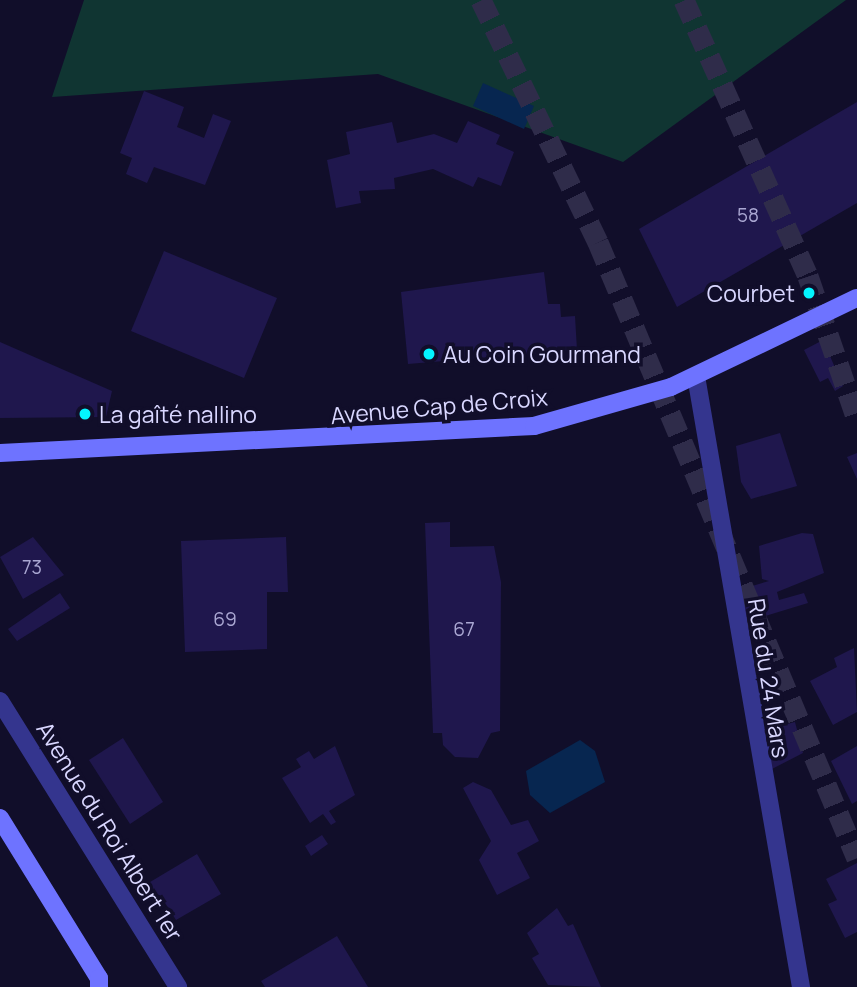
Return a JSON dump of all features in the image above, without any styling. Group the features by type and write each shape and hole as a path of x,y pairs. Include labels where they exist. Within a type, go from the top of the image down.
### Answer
{"street":[{"name":"Avenue Cap de Croix","path":"0,453 534,426 605,410 696,376 857,298"},
{"name":"Rue du 24 Mars","path":"696,376 801,987"},
{"name":"Avenue du Roi Albert 1er","path":"0,701 178,987"},
{"path":"0,818 99,978 99,987"}],"green space":[{"path":"84,0 846,0 623,162 378,74 52,97"}],"water":[{"path":"483,83 534,106 524,129 473,106"},
{"path":"580,740 595,751 605,782 550,813 530,795 526,771"}],"building":[{"path":"144,91 184,107 177,127 204,138 213,114 231,121 205,185 154,167 147,183 126,174 132,158 120,153"},
{"path":"857,102 857,203 677,307 639,229"},
{"path":"468,121 500,135 496,144 514,152 501,186 478,177 473,187 433,169 394,178 395,189 359,191 361,203 336,208 327,160 350,154 346,132 392,122 397,143 434,134 457,143"},
{"path":"164,251 277,298 244,378 131,331"},
{"path":"544,272 548,304 560,304 561,317 575,316 577,350 408,364 401,292"},
{"path":"823,340 843,386 835,391 828,378 820,382 804,350"},
{"path":"0,342 112,391 106,417 0,418"},
{"path":"780,433 797,486 751,499 741,482 736,446"},
{"path":"857,453 857,479 847,457"},
{"path":"450,522 450,547 494,546 501,582 500,731 491,733 478,758 455,757 443,745 442,733 433,733 425,523"},
{"path":"802,533 813,534 824,573 777,592 779,600 804,593 808,603 746,622 742,589 769,581 762,579 759,546"},
{"path":"33,537 64,575 23,599 0,557"},
{"path":"286,537 288,592 267,592 267,649 185,652 181,541"},
{"path":"60,593 70,608 17,641 8,629"},
{"path":"854,648 857,712 833,725 810,681 837,667 834,658"},
{"path":"795,722 803,753 770,770 764,730"},
{"path":"123,738 163,802 130,824 89,760"},
{"path":"335,746 355,795 329,811 336,822 331,825 323,814 310,823 282,778 301,767 296,759 309,751 314,759"},
{"path":"857,746 857,801 852,804 831,761"},
{"path":"473,782 491,790 511,825 528,820 539,841 517,853 530,878 497,895 479,860 491,841 463,788"},
{"path":"322,835 328,844 311,856 305,846"},
{"path":"197,854 221,894 176,920 160,895 150,901 140,888"},
{"path":"857,863 857,932 845,938 828,904 837,900 826,879"},
{"path":"557,908 568,926 573,924 601,987 548,985 532,958 539,954 527,933"},
{"path":"337,936 368,987 265,987 261,981"}],"tunnel":[{"path":"481,0 598,242 857,858"},
{"path":"684,0 808,276 857,419"}],"place":[{"name":"Courbet","path":"809,293"},
{"name":"Au Coin Gourmand","path":"429,354"},
{"name":"La gaîté nallino","path":"85,414"}]}
